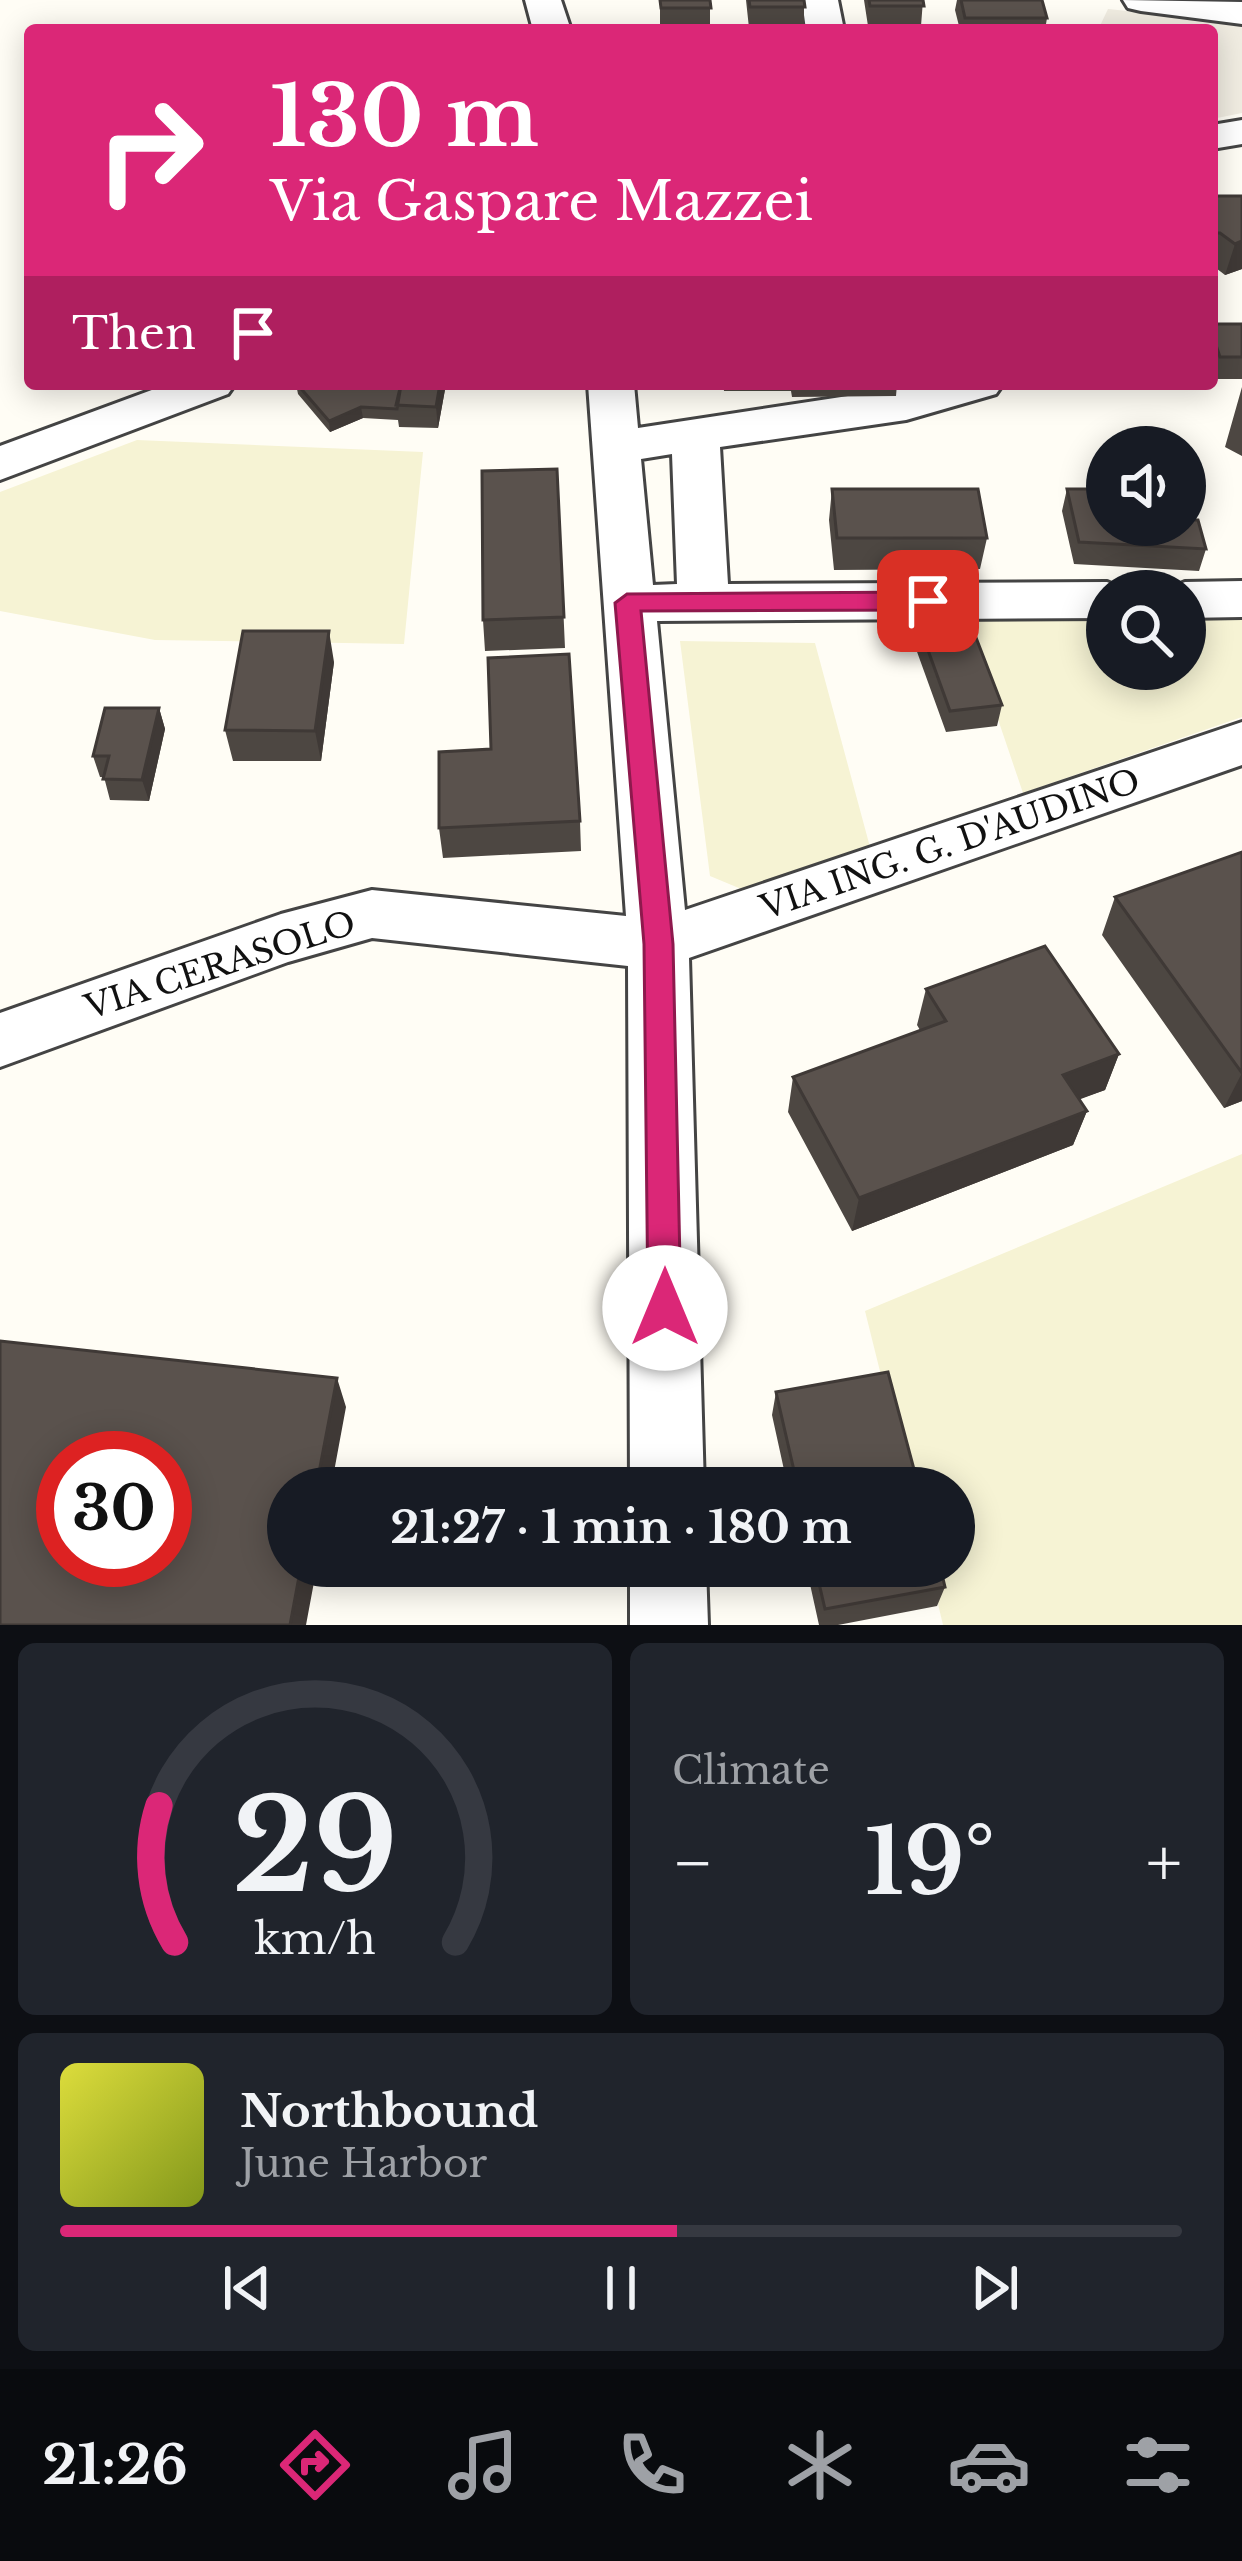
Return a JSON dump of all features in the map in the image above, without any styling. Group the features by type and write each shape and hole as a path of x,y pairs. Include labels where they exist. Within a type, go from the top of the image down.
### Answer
{"street":[{"path":"1121,3 1242,13"},
{"path":"0,464 196,390"},
{"path":"611,390 658,944 667,1467"},
{"path":"615,447 906,405 959,390"},
{"path":"695,435 703,602"},
{"path":"1206,600 1242,599"},
{"path":"627,603 1086,600"},
{"name":"VIA ING. G. D'AUDINO","path":"658,944 1242,743"},
{"name":"VIA CERASOLO","path":"0,1040 280,939 372,914 658,944"},
{"path":"668,1587 669,1625"}],"shaded area":[{"path":"1108,9 1242,23 1242,113 1218,118 1218,24 1101,24"},
{"path":"137,440 423,452 404,644 155,640 0,611 0,492"},
{"path":"1242,618 1242,717 1023,793 964,619 1086,619 1086,690 1206,690 1206,619"},
{"path":"680,641 815,643 870,847 746,891 710,876"},
{"path":"1242,1154 1242,1625 943,1625 934,1587 975,1587 975,1467 904,1467 865,1311"}],"building":[{"path":"660,0 710,0 711,8 661,8"},
{"path":"749,0 804,0 805,7 750,7"},
{"path":"869,0 923,0 924,6 870,6"},
{"path":"961,0 1042,0 1047,18 965,18"},
{"path":"1218,196 1242,196 1242,241 1235,244 1220,233"},
{"path":"1218,324 1242,324 1242,357 1220,357"},
{"path":"302,390 400,390 397,409 361,407 329,421"},
{"path":"400,390 439,390 436,407 396,405"},
{"path":"557,469 564,617 483,620 482,471"},
{"path":"832,489 978,489 987,538 837,538"},
{"path":"1067,489 1086,489 1086,542 1079,542"},
{"path":"970,622 1002,705 950,711 920,628"},
{"path":"243,631 329,631 315,731 225,730"},
{"path":"569,654 580,821 439,828 439,752 491,749 488,658"},
{"path":"105,708 159,708 142,780 103,779 109,756 93,756"},
{"path":"1242,852 1242,1073 1115,897"},
{"path":"1045,946 1119,1054 1063,1075 1087,1111 859,1198 793,1077 946,1021 926,989"},
{"path":"0,1341 337,1378 320,1467 267,1467 267,1587 297,1587 290,1625 0,1625"},
{"path":"888,1372 913,1467 793,1467 776,1392"},
{"path":"820,1587 945,1587 825,1609"}],"route":[{"path":"665,1308 658,944 627,603 928,601"}]}
